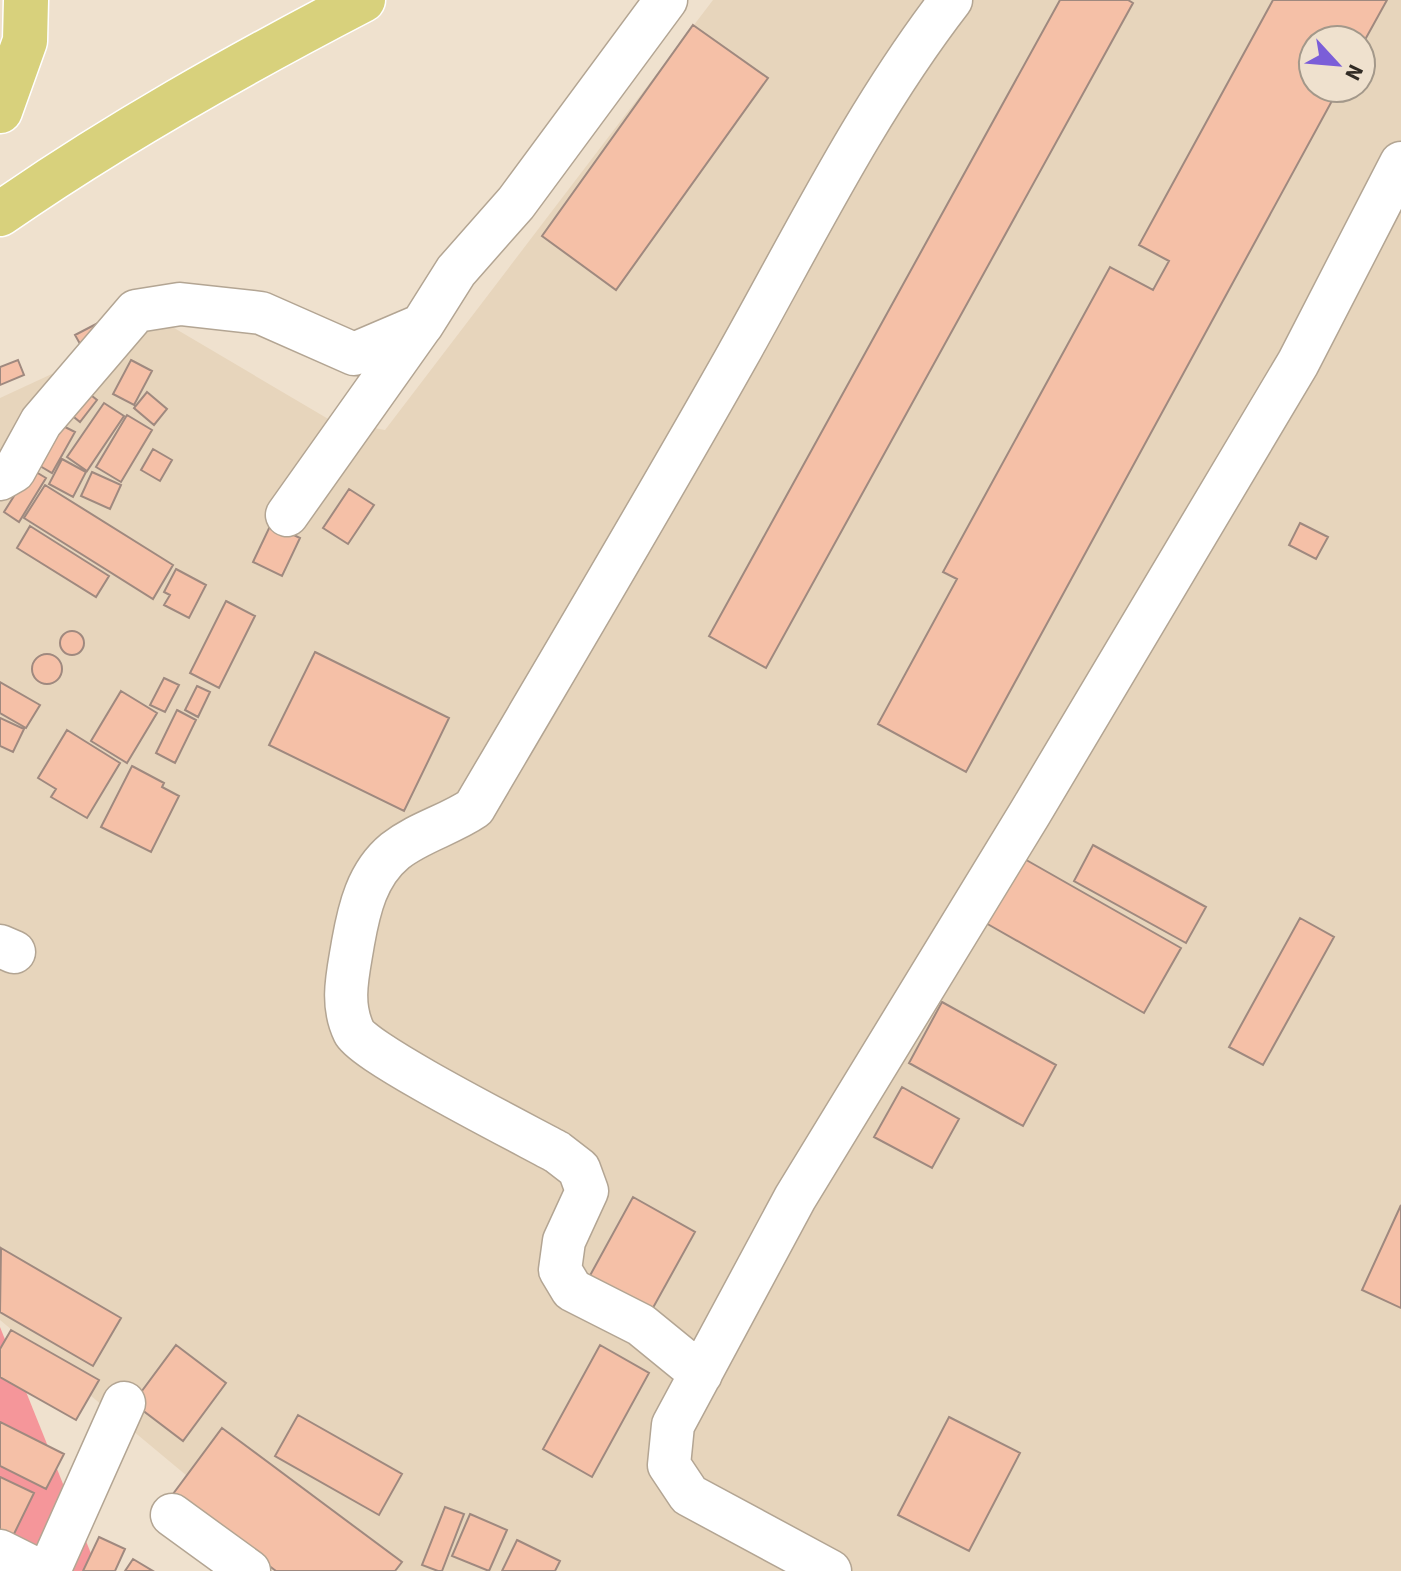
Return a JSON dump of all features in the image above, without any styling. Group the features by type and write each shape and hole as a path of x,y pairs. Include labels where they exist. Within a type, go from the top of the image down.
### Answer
{"main road":[{"path":"0,111 25,41 26,0"},
{"path":"0,214 63,170 249,59 363,0"}],"street":[{"path":"287,515 422,325 456,271 516,203 666,0"},
{"path":"701,1374 641,1325 572,1290 560,1270 564,1241 587,1191 579,1169 557,1152 383,1056 355,1036 344,1006 356,923 370,880 394,852 423,833 452,823 474,808 694,433 868,124 913,49 951,0"},
{"path":"830,1571 689,1495 669,1465 673,1425 795,1198 1298,363 1401,163"},
{"path":"0,479 14,471 41,422 136,311 180,304 261,313 354,354 422,325"},
{"path":"49,1571 124,1403"},
{"path":"172,1515 249,1571"},
{"path":"0,1551 40,1571"}],"shaded area":[{"path":"713,0 1401,0 1401,1571 301,1571 0,1320 0,398 164,322 330,420 385,430"},
{"path":"0,1327 98,1571 0,1571"}],"building":[{"path":"1060,0 1128,0 1133,3 766,668 709,636"},
{"path":"1273,0 1387,0 1374,24 1297,24 1297,104 1330,104 966,772 878,724 957,579 943,572 1110,267 1153,290 1169,261 1139,245"},
{"path":"693,25 768,78 616,290 542,236"},
{"path":"100,322 84,351 75,335"},
{"path":"18,360 24,375 0,385 0,367"},
{"path":"131,360 152,371 134,405 113,394"},
{"path":"87,392 97,400 80,422 69,413"},
{"path":"147,392 167,409 154,425 134,408"},
{"path":"104,403 124,416 87,471 67,457"},
{"path":"127,415 152,430 121,482 96,467"},
{"path":"63,426 75,432 52,473 40,466"},
{"path":"153,449 172,460 160,481 141,470"},
{"path":"62,459 86,472 73,497 49,484"},
{"path":"31,469 46,478 19,522 4,512"},
{"path":"92,472 121,485 110,509 81,496"},
{"path":"45,485 173,565 153,599 24,518"},
{"path":"349,489 374,505 348,544 323,528"},
{"path":"1300,523 1328,537 1316,559 1289,545"},
{"path":"271,524 300,538 282,576 253,562"},
{"path":"30,526 109,576 96,597 17,548"},
{"path":"176,569 206,585 189,618 164,605 170,595 164,592"},
{"path":"226,601 255,616 219,688 190,673"},
{"path":"72,631 81,634 84,643 81,652 72,655 63,652 60,643 63,634"},
{"path":"315,652 449,718 404,811 269,745"},
{"path":"47,654 58,658 62,669 58,680 47,684 36,680 32,669 36,658"},
{"path":"164,678 179,685 165,712 150,705"},
{"path":"0,682 40,705 26,728 0,713"},
{"path":"197,686 210,692 198,717 185,710"},
{"path":"121,691 157,713 127,763 91,741"},
{"path":"177,710 196,720 175,763 156,753"},
{"path":"0,718 24,729 13,752 0,746"},
{"path":"67,730 120,763 87,818 51,797 56,789 38,778"},
{"path":"132,766 164,783 162,787 179,796 151,852 101,827"},
{"path":"1093,845 1206,907 1186,943 1074,881"},
{"path":"1021,857 1181,948 1144,1013 984,922"},
{"path":"1300,918 1334,937 1263,1065 1229,1047"},
{"path":"942,1002 1056,1065 1023,1126 909,1063"},
{"path":"902,1087 959,1119 932,1168 874,1137"},
{"path":"633,1197 695,1232 649,1315 587,1281"},
{"path":"1401,1205 1401,1308 1362,1290"},
{"path":"1,1248 121,1318 93,1366 0,1312"},
{"path":"11,1330 99,1380 76,1420 0,1377 0,1349"},
{"path":"176,1345 226,1383 183,1441 133,1403"},
{"path":"600,1345 649,1373 592,1477 543,1449"},
{"path":"298,1415 402,1474 379,1515 275,1456"},
{"path":"949,1417 1020,1453 969,1551 898,1515"},
{"path":"0,1422 64,1454 46,1489 0,1466"},
{"path":"222,1428 402,1562 395,1571 276,1571 173,1494"},
{"path":"0,1477 34,1493 12,1538 0,1533"},
{"path":"445,1507 464,1514 442,1571 438,1571 422,1565"},
{"path":"470,1514 507,1530 489,1571 452,1556"},
{"path":"99,1537 125,1549 115,1571 83,1571"},
{"path":"517,1540 560,1561 555,1571 502,1571"},
{"path":"133,1559 153,1571 125,1571"}]}
